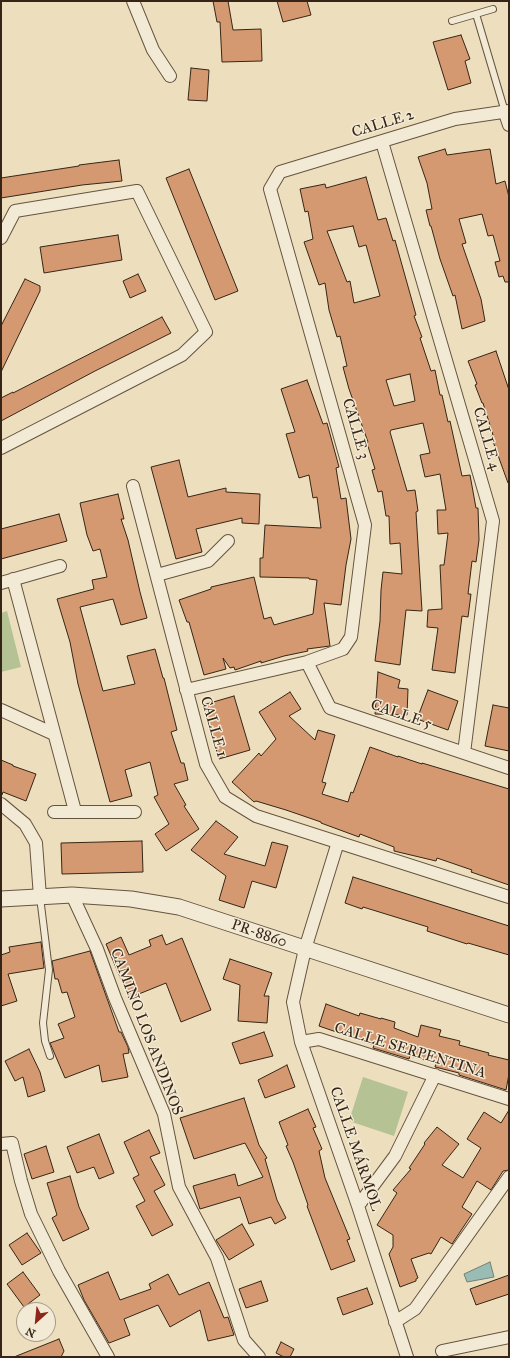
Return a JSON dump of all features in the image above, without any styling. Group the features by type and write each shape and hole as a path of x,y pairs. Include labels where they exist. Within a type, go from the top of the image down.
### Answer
{"street":[{"path":"133,1 153,50 170,76"},
{"path":"507,112 509,124"},
{"name":"CALLE 2","path":"274,183 280,172 455,119 507,112"},
{"name":"CALLE 4","path":"382,142 493,521 464,753"},
{"name":"CALLE 3","path":"186,690 307,662 343,649 351,637 365,525 270,189 274,183"},
{"path":"1,238 15,212 136,191 206,332 182,355 1,448"},
{"name":"CALLE 1","path":"133,486 206,764 225,797 256,816 509,897"},
{"path":"157,575 208,560 228,541"},
{"path":"60,566 7,581 54,734 75,811"},
{"name":"CALLE 5","path":"307,662 330,708 509,768"},
{"path":"1,710 54,734"},
{"path":"1,804 25,824 36,843 40,897"},
{"path":"54,812 134,812"},
{"name":"CALLE MÁRMOL","path":"338,842 305,949 293,1002 302,1042 358,1206 407,1357"},
{"name":"PR-8860","path":"1,899 72,895 131,899 179,907 509,1015"},
{"name":"CAMINO LOS ANDINOS","path":"72,895 97,949 115,998 164,1114 179,1187 217,1258 244,1340 259,1357"},
{"name":"CALLE SERPENTINA","path":"302,1042 319,1039 509,1099"},
{"path":"358,1206 395,1156 435,1075"},
{"path":"6,1143 21,1181 31,1214 58,1271 108,1357"},
{"path":"395,1322 415,1309 509,1177"},
{"path":"442,1351 509,1337"}],"lane":[{"path":"452,22 493,9"},
{"path":"476,14 507,112"},
{"path":"40,897 49,970 43,1023 44,1041 50,1056"}],"green space":[{"path":"7,611 21,667 1,672 1,613"},
{"path":"363,1077 408,1092 394,1136 349,1121"}],"water":[{"path":"490,1262 494,1277 467,1282 464,1274"}],"building":[{"path":"213,1 228,1 233,30 261,29 262,61 222,62 220,22 217,22"},
{"path":"277,1 307,1 311,15 283,22"},
{"path":"461,35 470,59 465,61 471,83 448,90 433,42"},
{"path":"191,68 209,70 207,101 188,100"},
{"path":"445,149 447,155 490,149 496,184 505,181 509,197 509,282 505,282 503,276 499,277 495,262 500,261 493,235 488,236 482,214 459,219 466,243 462,244 481,299 485,321 462,329 455,295 453,296 430,226 426,210 432,209 427,183 418,157"},
{"path":"119,160 122,181 82,185 1,198 1,178"},
{"path":"189,169 238,291 215,300 166,178"},
{"path":"366,177 378,220 386,218 393,241 395,240 416,315 414,316 422,337 420,338 431,371 435,370 440,395 442,395 448,422 450,421 462,476 470,475 476,508 478,508 479,540 476,562 472,561 468,594 471,594 468,617 462,616 455,673 432,670 438,628 427,627 428,610 442,609 440,565 444,565 448,533 438,534 437,510 446,510 440,474 425,477 420,455 430,453 423,423 391,430 390,432 407,491 415,490 418,511 416,512 422,611 406,610 400,665 375,661 380,621 383,572 402,574 400,543 390,544 389,516 386,516 382,491 378,492 372,470 375,469 367,443 368,442 349,389 343,367 347,366 340,336 337,337 329,310 325,283 319,285 304,242 313,239 308,211 305,212 300,189 325,184 326,188","holes":["353,226 359,247 366,245 380,296 354,303 350,281 347,282 327,231","410,374 415,401 394,406 386,380"]},
{"path":"118,235 122,260 44,273 40,247"},
{"path":"138,274 146,291 130,298 123,281"},
{"path":"25,279 40,286 40,291 1,372 1,326"},
{"path":"162,317 171,333 1,421 1,398"},
{"path":"496,351 509,390 509,483 491,436 493,435 468,361"},
{"path":"307,380 323,424 327,423 339,467 336,468 341,499 346,498 351,539 341,605 324,603 330,646 307,649 308,651 261,663 261,661 235,670 234,667 230,668 223,658 226,669 204,675 189,622 187,622 179,600 211,589 211,587 254,577 264,619 271,617 274,625 313,614 317,580 309,578 260,577 260,558 263,558 265,525 321,528 317,497 313,498 309,475 299,478 286,434 295,432 281,389"},
{"path":"179,460 188,497 226,488 226,492 260,494 259,524 242,523 242,518 196,529 202,552 176,559 151,467"},
{"path":"118,494 124,519 121,519 128,540 147,618 121,625 113,599 80,607 103,691 135,684 127,656 155,649 177,730 171,732 181,763 184,763 188,780 174,784 186,805 184,806 199,829 166,851 155,834 169,824 154,797 158,795 150,762 125,770 132,796 110,802 78,684 70,642 57,599 94,589 92,580 107,577 100,549 93,551 87,535 80,503"},
{"path":"59,514 67,541 1,559 1,529"},
{"path":"378,672 400,680 398,688 408,689 407,715 375,714"},
{"path":"428,690 458,701 448,730 417,719"},
{"path":"290,692 301,709 289,716 315,740 318,730 335,735 322,782 326,783 322,794 348,802 351,792 353,793 370,747 398,757 509,789 509,885 437,858 436,861 394,851 394,847 360,834 359,837 286,810 256,801 254,802 232,782 259,753 261,756 276,739 259,712"},
{"path":"234,696 250,750 219,759 203,705"},
{"path":"493,705 509,708 509,751 485,746"},
{"path":"1,760 36,774 26,801 3,792 1,795"},
{"path":"216,821 238,837 224,854 265,866 272,842 288,846 276,888 252,881 244,908 219,900 226,876 191,850"},
{"path":"142,841 143,872 62,874 61,843"},
{"path":"353,877 509,926 509,955 468,943 467,944 427,931 428,927 345,903"},
{"path":"162,935 166,945 182,938 211,1010 181,1022 166,983 129,998 106,944 121,937 129,955 151,946 149,940"},
{"path":"41,942 44,968 8,974 17,1001 1,1006 1,955 10,952 9,947"},
{"path":"90,951 119,1032 121,1032 128,1047 129,1053 123,1054 128,1077 102,1082 99,1065 65,1078 50,1043 64,1038 58,1024 75,1017 67,992 62,993 58,979 55,979 52,961"},
{"path":"230,959 272,973 264,996 269,996 267,1023 238,1021 240,985 223,979"},
{"path":"326,1004 359,1016 360,1013 395,1022 394,1028 418,1037 421,1025 441,1030 439,1036 460,1041 459,1045 489,1053 488,1055 509,1060 509,1074 506,1090 459,1075 459,1073 435,1067 436,1063 410,1056 409,1059 373,1048 374,1045 319,1026"},
{"path":"264,1032 273,1056 240,1064 232,1043"},
{"path":"29,1049 40,1072 45,1091 28,1097 23,1077 15,1081 5,1061"},
{"path":"287,1065 295,1087 265,1098 258,1080"},
{"path":"244,1098 259,1145 267,1158 265,1159 277,1200 286,1218 275,1224 271,1217 249,1224 240,1197 200,1209 193,1186 235,1174 238,1186 263,1177 245,1143 194,1159 180,1118"},
{"path":"308,1109 316,1127 313,1128 322,1149 319,1151 325,1178 350,1239 347,1240 355,1261 331,1270 307,1206 308,1205 293,1162 286,1146 288,1145 279,1122"},
{"path":"509,1110 509,1170 503,1171 491,1190 477,1181 462,1207 472,1214 452,1244 441,1237 431,1254 429,1253 411,1259 418,1278 416,1281 400,1287 389,1254 393,1247 393,1235 377,1225 397,1193 393,1190 411,1169 409,1168 425,1144 424,1143 437,1127 459,1144 442,1165 463,1178 481,1148 467,1139 484,1112 501,1123"},
{"path":"149,1130 160,1153 150,1157 165,1185 154,1191 173,1225 152,1236 136,1206 145,1201 133,1178 139,1175 124,1142"},
{"path":"99,1134 114,1173 99,1179 94,1167 77,1173 67,1147"},
{"path":"46,1146 54,1172 32,1179 24,1154"},
{"path":"70,1176 79,1207 89,1229 63,1241 52,1218 57,1215 47,1183"},
{"path":"242,1224 254,1245 229,1260 216,1240"},
{"path":"27,1233 41,1253 22,1265 9,1245"},
{"path":"23,1272 40,1295 31,1302 20,1302 7,1284"},
{"path":"108,1272 120,1300 151,1289 149,1284 168,1274 179,1295 209,1282 224,1318 228,1317 234,1335 208,1341 200,1310 170,1327 158,1305 124,1319 130,1335 109,1343 84,1300 78,1285"},
{"path":"509,1275 509,1294 476,1305 470,1289"},
{"path":"261,1281 268,1301 246,1308 239,1289"},
{"path":"367,1288 373,1304 343,1315 337,1298"},
{"path":"59,1339 64,1351 61,1357 14,1357 52,1342 56,1342 56,1340"},
{"path":"281,1342 294,1349 290,1357 284,1357 276,1353"}]}
